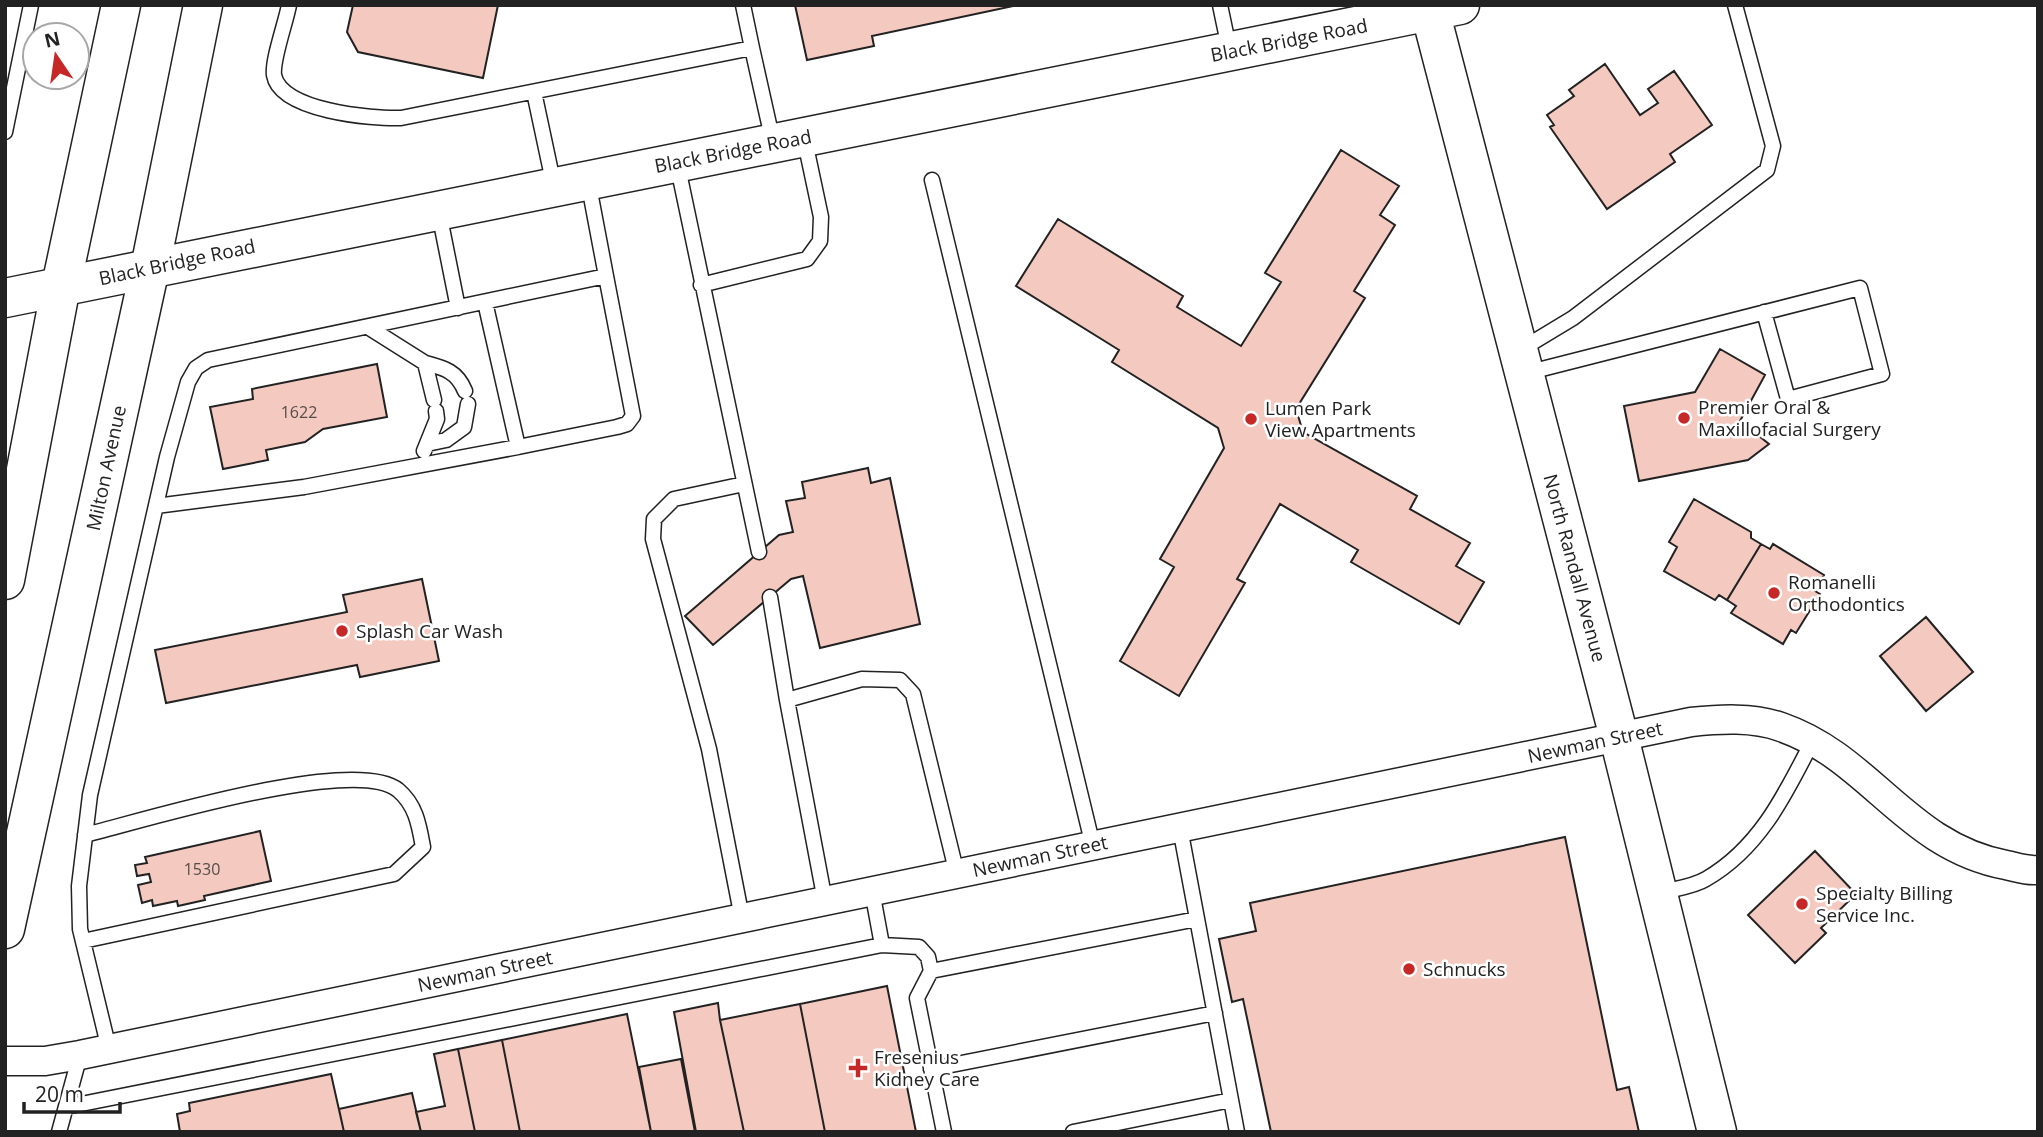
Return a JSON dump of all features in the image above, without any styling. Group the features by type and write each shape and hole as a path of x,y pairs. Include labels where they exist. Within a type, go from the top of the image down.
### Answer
{"street":[{"path":"5,580 61,286 121,5"},
{"name":"Milton Avenue","path":"5,929 149,268 203,5"},
{"name":"Black Bridge Road","path":"5,298 1230,52 1440,7"},
{"name":"North Randall Avenue","path":"1440,7 1522,362 1717,1132"},
{"name":"Newman Street","path":"5,1061 45,1060 80,1055 1691,722 1729,718 1779,726 1813,740 1839,756 1900,811 1945,844 1990,862 2038,870"}],"lane":[{"path":"5,132 13,59 31,5"},
{"path":"289,5 274,74 282,92 297,103 380,119 401,118 752,48"},
{"path":"701,285 807,258 820,241 821,217 752,48 743,5"},
{"path":"1220,5 1230,52"},
{"path":"1522,362 1573,318 1767,170 1773,146 1735,5"},
{"path":"156,506 304,487 627,424 633,416 606,276 534,92"},
{"path":"676,162 759,552"},
{"path":"932,180 1093,846"},
{"path":"438,210 458,308"},
{"path":"108,1049 83,941 79,886 90,795 156,506 188,382 196,368 208,360 606,276"},
{"path":"1522,362 1764,312 1860,288 1882,374 1788,400 1764,312"},
{"path":"485,302 518,447"},
{"path":"368,327 425,363 448,369 461,381 467,397 464,426 446,439 426,444"},
{"path":"418,466 437,419 425,363"},
{"path":"743,918 709,749 653,539 654,519 674,499 744,484"},
{"path":"770,597 825,901"},
{"path":"787,700 862,679 900,680 913,694 957,874"},
{"path":"1658,893 1704,880 1741,851 1774,816 1813,740"},
{"path":"83,941 394,874 423,847 418,816 396,789 354,778 275,788 85,835"},
{"path":"1180,828 1237,1132"},
{"path":"872,891 881,945"},
{"path":"931,971 1197,919"},
{"path":"66,1107 881,945 919,947 928,957 931,971 917,998 944,1132"},
{"path":"931,1069 1214,1013"},
{"path":"60,1132 80,1055"},
{"path":"1073,1132 1231,1100"}],"building":[{"path":"353,5 498,5 483,78 358,52 347,32"},
{"path":"795,5 1018,5 872,36 874,46 807,60"},
{"path":"1605,64 1640,115 1658,103 1648,89 1674,71 1712,125 1670,154 1675,162 1607,209 1550,127 1554,125 1547,115 1574,96 1569,90"},
{"name":"Lumen Park View Apartments","path":"1341,150 1399,186 1380,215 1395,225 1354,291 1365,298 1296,409 1303,432 1417,496 1410,509 1470,543 1456,566 1484,582 1459,624 1351,562 1358,550 1280,504 1237,579 1245,583 1179,696 1120,661 1174,567 1160,559 1224,448 1218,428 1112,362 1119,350 1016,286 1058,219 1183,296 1177,307 1241,346 1281,282 1265,273"},
{"name":"Premier Oral & Maxillofacial Surgery","path":"1720,349 1765,375 1740,421 1769,444 1748,460 1639,481 1624,406 1695,392"},
{"path":"377,364 387,417 323,429 305,442 266,450 268,460 223,469 210,407 253,399 252,389"},
{"path":"868,468 871,483 890,478 920,624 820,648 803,576 791,579 713,645 685,616 779,535 793,532 786,501 805,498 802,482"},
{"path":"1694,499 1751,532 1751,538 1761,544 1727,600 1719,595 1715,600 1664,571 1677,547 1669,542"},
{"name":"Romanelli Orthodontics","path":"1761,544 1770,549 1773,544 1824,575 1815,591 1820,594 1796,633 1791,630 1783,644 1731,613 1736,606 1727,600"},
{"name":"Splash Car Wash","path":"422,579 439,661 360,677 357,665 166,703 155,650 347,612 343,595"},
{"path":"1926,617 1973,672 1926,711 1880,656"},
{"path":"260,831 271,881 204,896 205,900 178,906 177,901 153,906 152,900 142,903 138,885 151,882 149,874 137,876 135,865 147,863 145,857"},
{"name":"Schnucks","path":"1565,837 1617,1090 1629,1087 1639,1132 1271,1132 1243,999 1232,1002 1219,939 1256,931 1250,903"},
{"name":"Specialty Billing Service Inc.","path":"1815,851 1856,894 1821,928 1826,933 1795,963 1748,915"},
{"name":"Fresenius Kidney Care","path":"887,986 916,1132 825,1132 800,1004"},
{"path":"718,1003 744,1132 696,1132 674,1012"},
{"path":"800,1004 825,1132 744,1132 720,1020"},
{"path":"627,1014 651,1132 520,1132 502,1040"},
{"path":"502,1040 520,1132 475,1132 458,1049"},
{"path":"458,1049 475,1132 421,1132 416,1112 445,1106 434,1054"},
{"path":"681,1059 695,1132 651,1132 639,1067"},
{"path":"331,1074 344,1132 180,1132 177,1114 190,1111 189,1103"},
{"path":"412,1093 421,1132 344,1132 339,1109"}],"place":[{"name":"Premier Oral & Maxillofacial Surgery","path":"1684,418"},
{"name":"Lumen Park View Apartments","path":"1251,419"},
{"name":"Romanelli Orthodontics","path":"1774,593"},
{"name":"Splash Car Wash","path":"342,631"},
{"name":"Specialty Billing Service Inc.","path":"1802,904"},
{"name":"Schnucks","path":"1409,969"},
{"name":"Fresenius Kidney Care","path":"858,1068"}]}
